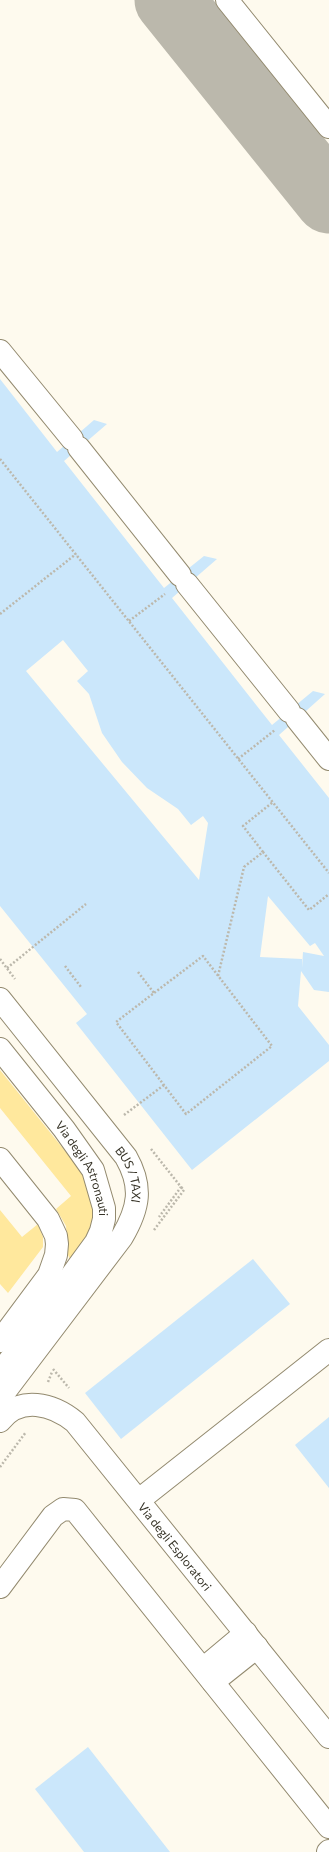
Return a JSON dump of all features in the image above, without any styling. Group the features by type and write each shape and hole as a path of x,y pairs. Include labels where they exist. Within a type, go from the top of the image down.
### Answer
{"street":[{"path":"227,0 329,127"},
{"path":"0,351 329,759"},
{"name":"BUS / TAXI","path":"0,999 126,1157 136,1180 137,1197 135,1212 122,1237 0,1398"},
{"name":"Via degli Astronauti","path":"0,1049 64,1129 93,1170 102,1196 104,1219 102,1232 96,1242 0,1373"},
{"path":"0,1159 48,1219 54,1231 57,1244 56,1255 49,1275 0,1342"},
{"path":"139,1500 329,1350"},
{"name":"Via degli Esploratori","path":"0,1421 12,1409 21,1406 39,1405 54,1408 65,1413 76,1422 329,1737"},
{"path":"0,1587 53,1516 63,1509 75,1510 329,1827"},
{"path":"208,1676 251,1640"}],"path":[{"path":"0,459 329,873"},
{"path":"0,614 76,554"},
{"path":"129,621 168,592"},
{"path":"238,759 275,730"},
{"path":"273,802 243,826 309,910 329,894"},
{"path":"218,976 244,867 263,852"},
{"path":"7,968 86,904"},
{"path":"203,956 272,1046 186,1114 116,1022 154,993 203,956"},
{"path":"0,959 18,982"},
{"path":"65,966 81,987"},
{"path":"138,972 154,993"},
{"path":"124,1115 164,1085"},
{"path":"119,1109 128,1121"},
{"path":"148,1145 184,1190 152,1234"},
{"path":"148,1231 181,1187"},
{"path":"49,1364 73,1393"},
{"path":"0,1467 31,1424 55,1364"}],"shaded area":[{"path":"0,1070 90,1182 95,1202 93,1232 70,1259 68,1255 66,1226 56,1209 71,1196 0,1108"},
{"path":"0,1210 22,1237 38,1224 43,1237 43,1247 8,1293 0,1284"}],"building":[{"path":"0,379 57,452 94,420 107,424 64,461 164,588 204,556 217,559 172,598 272,725 313,691 325,694 279,735 329,798 329,992 314,990 301,971 298,1006 329,1045 329,1061 192,1170 76,1023 87,1014 0,906","holes":["63,640 88,671 77,681 89,694 102,733 122,762 147,788 178,809 191,825 203,816 208,823 199,880 26,671","268,896 310,946 315,943 324,956 303,952 302,968 302,959 260,957"]},
{"path":"253,1259 290,1304 121,1439 85,1393"},
{"path":"329,1417 329,1488 295,1445"},
{"path":"88,1747 170,1852 84,1852 35,1789"}],"taxiway":[{"path":"169,0 329,199"}]}
